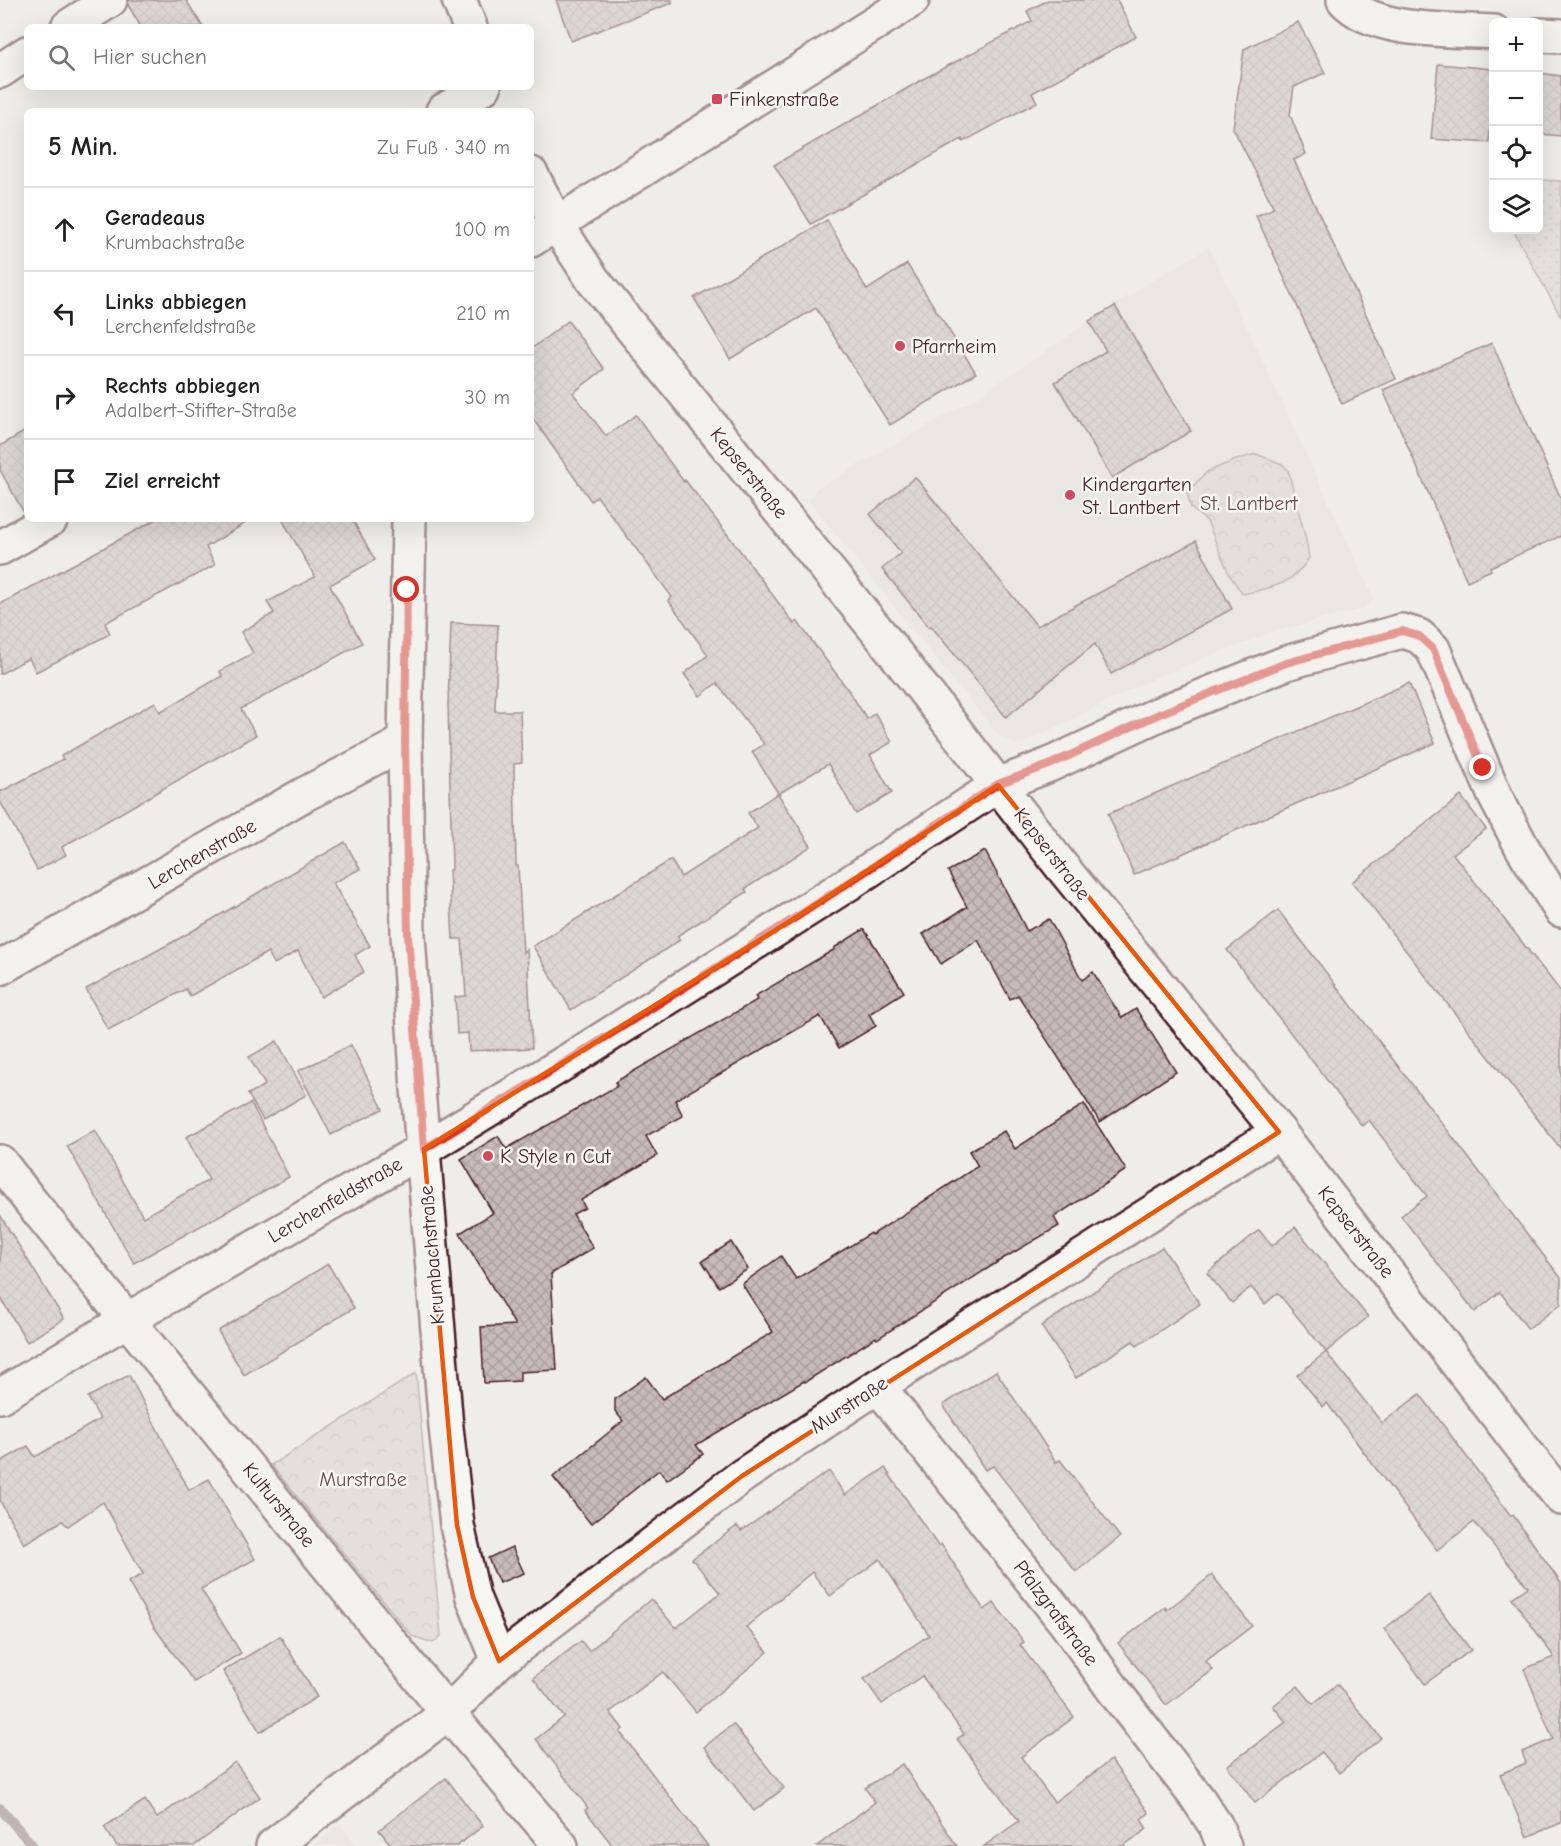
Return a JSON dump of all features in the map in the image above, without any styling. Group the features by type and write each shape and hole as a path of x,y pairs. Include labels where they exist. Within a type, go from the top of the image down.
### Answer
{"street":[{"path":"73,24 110,0"},
{"path":"459,0 469,24"},
{"path":"544,232 912,0"},
{"path":"1344,0 1362,15 1373,20 1404,26 1489,32"},
{"path":"1543,35 1561,36"},
{"path":"0,71 24,56"},
{"path":"449,108 481,90"},
{"path":"488,90 497,108"},
{"name":"Kepserstraße","path":"534,187 544,232 593,280 879,634 1062,867 1279,1132 1561,1498"},
{"path":"0,548 46,522"},
{"name":"Krumbachstraße","path":"409,522 405,742 408,935 424,1149 446,1427 457,1525 473,1598 499,1661"},
{"name":"Lerchenfeldstraße","path":"0,1396 424,1149 579,1054 798,916 998,784 1049,765 1159,714 1286,663 1402,631 1419,636 1433,649 1495,796 1522,847 1561,910"},
{"name":"Lerchenstraße","path":"0,968 303,795 405,742"},
{"name":"Murstraße","path":"273,1846 448,1713 499,1661 742,1476 878,1386 1279,1132"},
{"name":"Kulturstraße","path":"0,1162 448,1713 561,1846"},
{"name":"Pfalzgrafstraße","path":"878,1386 1065,1622 1118,1696 1198,1799 1216,1826 1224,1846"}],"highlighted area":[{"path":"998,785 1279,1132 742,1476 499,1661 473,1597 457,1525 424,1149 798,916"}],"shaded area":[{"name":"Kindergarten St. Lantbert","path":"1209,247 1374,599 1365,608 1273,632 1159,676 1024,743 1016,744 1005,740 993,729 809,501 816,489 974,399 1145,285"},
{"path":"340,1824 357,1846 312,1846"}],"green space":[{"path":"1543,180 1561,181 1561,317 1515,234 1543,234"},
{"name":"St. Lantbert","path":"1256,454 1282,464 1288,470 1309,558 1288,580 1272,587 1243,594 1230,576 1207,521 1191,508 1187,492 1207,472"},
{"name":"Murstraße","path":"416,1373 441,1636 433,1643 412,1636 271,1465"}],"building":[{"path":"129,0 186,0 201,24 139,24 128,5"},
{"path":"556,0 672,0 672,3 571,41"},
{"path":"1048,0 1117,0 1136,37 1032,93 1037,102 963,142 962,139 811,224 774,165 925,78 1032,21 1027,11"},
{"path":"1298,22 1325,73 1294,87 1290,115 1306,154 1294,160 1396,379 1342,404 1256,216 1274,208 1233,128 1244,49"},
{"path":"1438,64 1489,69 1489,143 1431,139"},
{"path":"1543,74 1561,76 1561,136 1543,134"},
{"path":"827,220 867,290 907,264 976,373 890,425 816,308 730,359 694,298"},
{"path":"1115,306 1191,431 1112,478 1055,382 1106,351 1089,321"},
{"path":"568,321 604,369 573,393 606,436 636,415 684,482 685,480 738,548 794,624 797,621 867,719 875,713 892,742 870,755 892,793 856,814 828,764 778,794 811,846 745,889 747,892 677,936 680,940 571,1010 533,946 671,860 681,877 758,828 748,813 778,793 752,752 764,744 717,683 700,696 684,674 708,655 668,600 672,597 597,496 591,501 534,420 534,347"},
{"path":"1492,343 1561,499 1561,536 1490,567 1491,570 1467,581 1383,390"},
{"path":"24,432 24,513 0,470 0,446"},
{"path":"915,477 1037,626 1196,541 1232,609 1111,674 1095,644 1006,717 882,569 901,553 870,514"},
{"path":"151,522 247,522 206,547 215,565 105,623 110,634 36,672 29,658 0,674 0,604"},
{"path":"284,522 354,522 375,560 330,585 362,643 241,709 256,735 62,847 66,855 37,870 0,801 0,792 63,759 61,756 155,702 160,712 222,676 220,671 253,653 241,632 274,613 267,602 315,577"},
{"path":"451,623 498,625 495,711 520,711 522,763 514,764 516,866 518,866 523,952 527,949 532,1048 469,1051 468,1033 457,1034 455,997 466,996 462,939 453,939 449,870 452,869 448,703"},
{"path":"1409,683 1435,743 1134,875 1108,814"},
{"path":"1461,796 1486,829 1453,854 1561,992 1561,1149 1352,882"},
{"path":"345,842 360,869 333,883 370,946 355,955 364,972 321,997 298,951 274,964 268,952 190,996 186,989 108,1030 86,989 182,937"},
{"path":"985,851 1027,931 1049,919 1082,980 1093,972 1122,1018 1136,1009 1176,1072 1100,1122 1018,995 1010,999 978,940 941,964 923,934 967,907 948,871"},
{"path":"1278,910 1561,1278 1561,1304 1528,1329 1500,1292 1475,1312 1401,1216 1427,1196 1369,1120 1362,1126 1227,950"},
{"path":"864,929 904,992 869,1014 876,1026 839,1048 820,1016 675,1100 683,1116 646,1136 657,1156 581,1200 585,1208 573,1214 593,1248 551,1274 557,1370 520,1372 520,1381 484,1383 481,1327 515,1325 460,1233 493,1213 461,1159 498,1136 506,1149 617,1086 615,1082 757,1000 755,996 835,949"},
{"path":"277,1041 306,1095 263,1120 248,1094 265,1085 249,1057"},
{"path":"351,1045 383,1109 331,1135 298,1071"},
{"path":"251,1103 289,1177 134,1263 67,1146 95,1130 143,1217 209,1180 186,1137"},
{"path":"1084,1104 1126,1170 1054,1217 1059,1226 1004,1258 877,1339 876,1337 805,1382 696,1445 703,1454 667,1480 659,1470 591,1524 553,1477 623,1421 615,1411 615,1399 646,1377 662,1399 773,1332 742,1284 781,1256 796,1279 871,1233 872,1235 978,1166 969,1151 1004,1131 1015,1149"},
{"path":"0,1215 64,1319 27,1342 0,1297"},
{"path":"1295,1227 1368,1317 1326,1352 1278,1293 1265,1304 1251,1287 1232,1303 1207,1273 1259,1230 1272,1246"},
{"path":"731,1242 748,1269 719,1287 702,1261"},
{"path":"1162,1247 1200,1304 1137,1346 1133,1341 1076,1378 1041,1326"},
{"path":"328,1264 354,1308 244,1375 218,1331"},
{"path":"1326,1352 1382,1423 1420,1394 1511,1516 1513,1515 1561,1583 1561,1823 1527,1837 1500,1774 1526,1763 1522,1752 1553,1739 1524,1669 1554,1657 1512,1598 1528,1587 1474,1522 1437,1550 1327,1403 1323,1407 1297,1375"},
{"path":"996,1371 1056,1462 1060,1460 1120,1537 1076,1572 993,1466 985,1470 943,1405"},
{"path":"129,1375 189,1490 209,1479 255,1559 201,1589 241,1653 194,1682 154,1627 128,1582 143,1574 103,1502 68,1526 62,1521 24,1544 0,1501 0,1462 28,1446 35,1457 100,1419 88,1397"},
{"path":"885,1468 938,1546 941,1544 984,1610 994,1603 1024,1642 1020,1645 1074,1717 1021,1757 1054,1802 1111,1760 1149,1813 1141,1819 1147,1829 1123,1846 984,1846 1019,1821 957,1739 964,1734 922,1676 882,1704 864,1679 929,1635 880,1559 830,1596 812,1572 746,1627 768,1652 696,1712 663,1672 610,1712 623,1729 620,1732 708,1846 613,1846 585,1810 588,1808 536,1739 564,1717 533,1678 581,1641 589,1651 651,1599 676,1628 720,1593 692,1559 737,1526 741,1531 829,1471 845,1495"},
{"path":"512,1547 524,1573 499,1583 488,1558"},
{"path":"1212,1575 1252,1626 1206,1661 1213,1670 1166,1705 1118,1643 1165,1607 1167,1610"},
{"path":"1429,1595 1471,1650 1425,1684 1384,1629"},
{"path":"280,1636 317,1697 260,1732 223,1671"},
{"path":"1337,1684 1381,1738 1339,1773 1322,1752 1255,1803 1227,1766 1286,1722 1273,1706 1298,1686 1313,1704"},
{"path":"733,1724 784,1788 754,1811 704,1747"},
{"path":"235,1762 260,1797 194,1846 117,1846 104,1827 145,1800 157,1818"},
{"path":"902,1764 957,1846 817,1846 875,1802 865,1788"},
{"path":"446,1778 483,1826 457,1846 392,1846 379,1830"}],"waterway":[{"path":"0,1808 33,1846"}],"place":[{"name":"Finkenstraße","path":"717,99"},
{"name":"Pfarrheim","path":"900,346"},
{"name":"Kindergarten St. Lantbert","path":"1070,495"},
{"name":"K Style n Cut","path":"488,1156"}],"route":[{"path":"407,590 405,742 408,935 424,1149 798,916 998,784 1049,765 1159,714 1286,663 1402,631 1419,636 1433,649 1483,768"}]}
